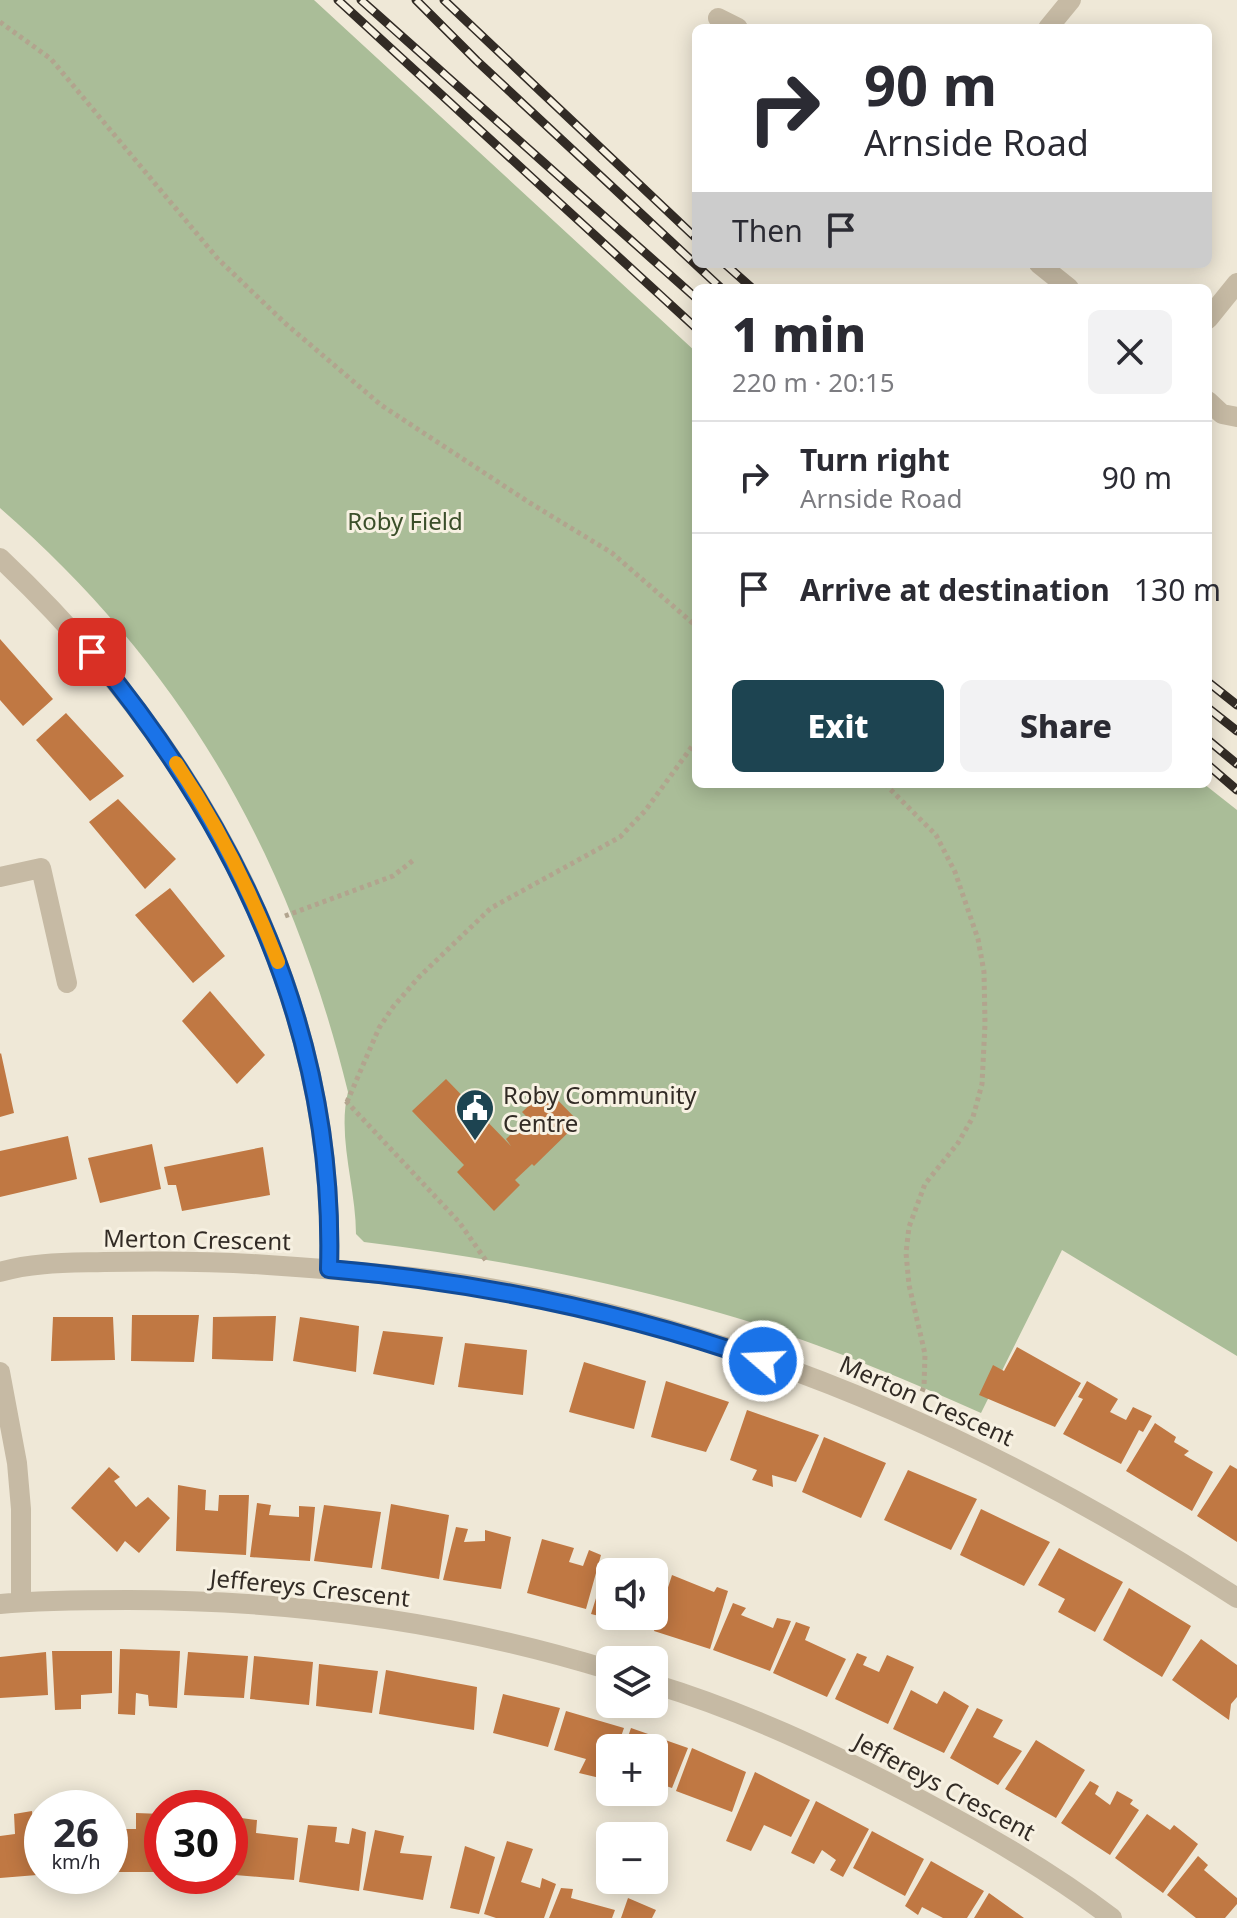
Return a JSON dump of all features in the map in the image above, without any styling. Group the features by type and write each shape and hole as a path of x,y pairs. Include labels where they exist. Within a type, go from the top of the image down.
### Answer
{"street":[{"path":"1051,24 1071,0"},
{"path":"718,18 730,24"},
{"path":"1044,268 1064,284"},
{"path":"1212,314 1237,283"},
{"path":"1212,405 1222,414 1237,417"},
{"path":"0,558 92,652 145,719 196,793 246,884 282,974 309,1064 328,1185 329,1269"},
{"path":"0,877 41,868 67,983"},
{"name":"Merton Crescent","path":"0,1272 44,1264 233,1262 445,1281 576,1306 706,1341 907,1415 1130,1529 1237,1598"},
{"path":"0,1372 18,1479 21,1602"},
{"name":"Jeffereys Crescent","path":"0,1604 175,1600 355,1613 512,1642 596,1666"},
{"name":"Jeffereys Crescent","path":"668,1688 804,1741 884,1780 1015,1852 1112,1918"}],"path":[{"path":"0,22 51,59 218,259 286,324 381,405 612,553 692,623"},
{"path":"347,1102 379,1028 419,977 491,908 620,837 645,811 692,746"},
{"path":"889,788 936,835 955,872 978,939 984,972 982,1084 973,1117 958,1143 925,1184 909,1227 906,1253 909,1285 925,1354 924,1387"},
{"path":"263,924 393,876 415,859"},
{"path":"309,1064 459,1222 509,1292"}],"green space":[{"name":"Roby Field","path":"0,0 314,0 692,348 692,788 1209,788 1237,810 1237,1356 1062,1250 981,1413 852,1358 720,1313 544,1270 364,1242 356,1234 346,1144 348,1092 324,1006 295,924 261,846 221,772 176,701 124,634 65,569 0,508"}],"building":[{"path":"0,639 53,699 23,726 0,700"},
{"path":"66,713 124,776 90,801 36,740"},
{"path":"118,799 176,859 145,889 89,822"},
{"path":"170,888 225,956 193,983 135,915"},
{"path":"210,991 265,1055 237,1084 182,1021"},
{"path":"0,1054 14,1113 0,1117"},
{"name":"Roby Community Centre","path":"446,1079 511,1146 506,1139 528,1118 522,1112 547,1089 579,1122 515,1180 520,1185 494,1211 457,1172 464,1165 412,1111"},
{"path":"68,1136 77,1179 0,1197 0,1151"},
{"path":"152,1144 161,1189 100,1203 88,1158"},
{"path":"263,1147 270,1195 182,1211 176,1185 168,1185 164,1167"},
{"path":"132,1315 199,1315 194,1362 131,1361"},
{"path":"276,1316 273,1361 212,1359 213,1317"},
{"path":"53,1317 113,1317 115,1360 51,1361"},
{"path":"300,1317 359,1326 356,1372 293,1361"},
{"path":"383,1331 443,1337 434,1385 373,1374"},
{"path":"465,1343 527,1350 523,1395 458,1387"},
{"path":"1017,1347 1081,1383 1055,1427 979,1395 993,1365 1004,1371"},
{"path":"584,1362 646,1381 634,1429 569,1412"},
{"path":"666,1381 729,1402 706,1452 651,1437"},
{"path":"1087,1381 1118,1399 1110,1412 1126,1420 1133,1407 1152,1416 1143,1432 1139,1430 1121,1464 1063,1434 1083,1399 1078,1397"},
{"path":"747,1410 819,1435 796,1482 772,1475 773,1487 752,1480 757,1470 730,1460"},
{"path":"1155,1423 1176,1437 1174,1442 1189,1451 1184,1455 1213,1472 1192,1511 1126,1471"},
{"path":"824,1437 886,1463 861,1518 802,1492"},
{"path":"1230,1465 1237,1469 1237,1542 1197,1516"},
{"path":"109,1467 120,1477 114,1481 136,1507 148,1497 170,1518 139,1553 125,1541 117,1552 71,1508"},
{"path":"908,1470 977,1499 951,1550 884,1520"},
{"path":"178,1485 206,1490 205,1510 218,1511 219,1495 249,1495 246,1555 176,1551"},
{"path":"257,1503 271,1505 269,1515 299,1517 299,1506 315,1507 310,1561 250,1557"},
{"path":"391,1504 449,1515 439,1579 381,1569"},
{"path":"324,1505 381,1512 372,1568 314,1561"},
{"path":"981,1509 1050,1542 1024,1586 960,1555"},
{"path":"456,1527 468,1529 464,1542 485,1541 485,1530 511,1537 501,1589 443,1580"},
{"path":"542,1539 574,1548 569,1562 583,1566 589,1550 601,1555 596,1558 596,1573 586,1609 527,1593"},
{"path":"1059,1548 1123,1582 1095,1632 1058,1612 1065,1599 1038,1585"},
{"path":"672,1575 714,1592 717,1587 728,1591 710,1649 654,1631 668,1630 668,1587"},
{"path":"1129,1588 1191,1626 1162,1677 1103,1640"},
{"path":"596,1598 596,1615 591,1614"},
{"path":"733,1603 746,1608 741,1615 773,1628 777,1618 791,1621 770,1671 713,1650"},
{"path":"796,1622 810,1627 805,1640 846,1659 827,1697 773,1673"},
{"path":"1201,1639 1237,1665 1237,1697 1231,1704 1229,1720 1172,1680"},
{"path":"120,1649 180,1651 177,1708 149,1706 148,1695 136,1693 135,1715 118,1714"},
{"path":"52,1651 112,1651 112,1693 81,1695 81,1709 55,1710"},
{"path":"46,1652 48,1695 0,1698 0,1657"},
{"path":"188,1652 248,1656 244,1698 184,1695"},
{"path":"857,1653 867,1657 863,1665 879,1672 887,1655 914,1667 888,1724 835,1699"},
{"path":"254,1656 313,1662 309,1705 250,1699"},
{"path":"319,1664 378,1671 372,1713 316,1706"},
{"path":"386,1670 477,1687 474,1730 379,1714"},
{"path":"911,1690 937,1704 944,1691 969,1706 944,1753 893,1729"},
{"path":"503,1694 560,1708 548,1747 493,1733"},
{"path":"977,1708 1003,1720 993,1737 1022,1751 998,1785 950,1758"},
{"path":"566,1711 624,1728 622,1734 596,1734 596,1777 579,1773 586,1759 554,1750"},
{"path":"631,1728 648,1734 629,1734"},
{"path":"1036,1740 1085,1770 1056,1818 1005,1789"},
{"path":"668,1741 688,1748 672,1788 668,1787"},
{"path":"692,1748 746,1772 732,1812 676,1791"},
{"path":"755,1772 810,1800 791,1837 764,1825 751,1851 726,1841"},
{"path":"1090,1781 1099,1786 1095,1794 1110,1805 1117,1791 1133,1800 1130,1804 1139,1810 1110,1855 1061,1823"},
{"path":"816,1801 869,1829 843,1877 830,1870 836,1860 822,1850 814,1864 791,1853"},
{"path":"24,1812 24,1876 0,1878 0,1836 15,1834 14,1814"},
{"path":"136,1813 144,1813 144,1872 128,1872 128,1829 136,1829"},
{"path":"1147,1814 1170,1830 1174,1825 1198,1844 1163,1893 1115,1858"},
{"path":"248,1819 257,1820 256,1833 298,1838 294,1880 248,1876"},
{"path":"308,1825 337,1827 335,1842 349,1844 352,1828 366,1832 359,1891 299,1882"},
{"path":"375,1830 404,1836 400,1853 432,1856 423,1900 363,1890"},
{"path":"872,1831 924,1859 905,1896 853,1868"},
{"path":"507,1841 533,1849 521,1882 540,1888 542,1878 556,1884 544,1918 496,1918 484,1914"},
{"path":"465,1846 495,1857 479,1914 450,1908"},
{"path":"1198,1856 1208,1865 1204,1870 1237,1898 1237,1904 1225,1918 1196,1918 1167,1895"},
{"path":"931,1861 984,1891 967,1918 943,1918 922,1907 918,1915 905,1906"},
{"path":"561,1888 573,1889 571,1898 615,1910 612,1918 549,1918"},
{"path":"989,1893 1024,1918 974,1918"},
{"path":"628,1898 656,1910 652,1918 621,1918"}],"railway":[{"path":"338,0 692,324"},
{"path":"361,0 692,294"},
{"path":"416,0 477,61 692,261"},
{"path":"444,0 692,234"},
{"path":"700,268 717,284"},
{"path":"730,268 748,284"},
{"path":"1212,685 1237,705"},
{"path":"1212,711 1237,731"},
{"path":"1212,743 1237,764"},
{"path":"1212,768 1237,790"}],"slow traffic":[{"path":"176,763 246,884 278,962"}],"place":[{"name":"Roby Community Centre","path":"475,1142"}],"route":[{"path":"92,652 130,697 196,793 246,884 263,924 282,974 309,1064 328,1185 329,1269 445,1281 576,1306 706,1341 763,1361"}]}
